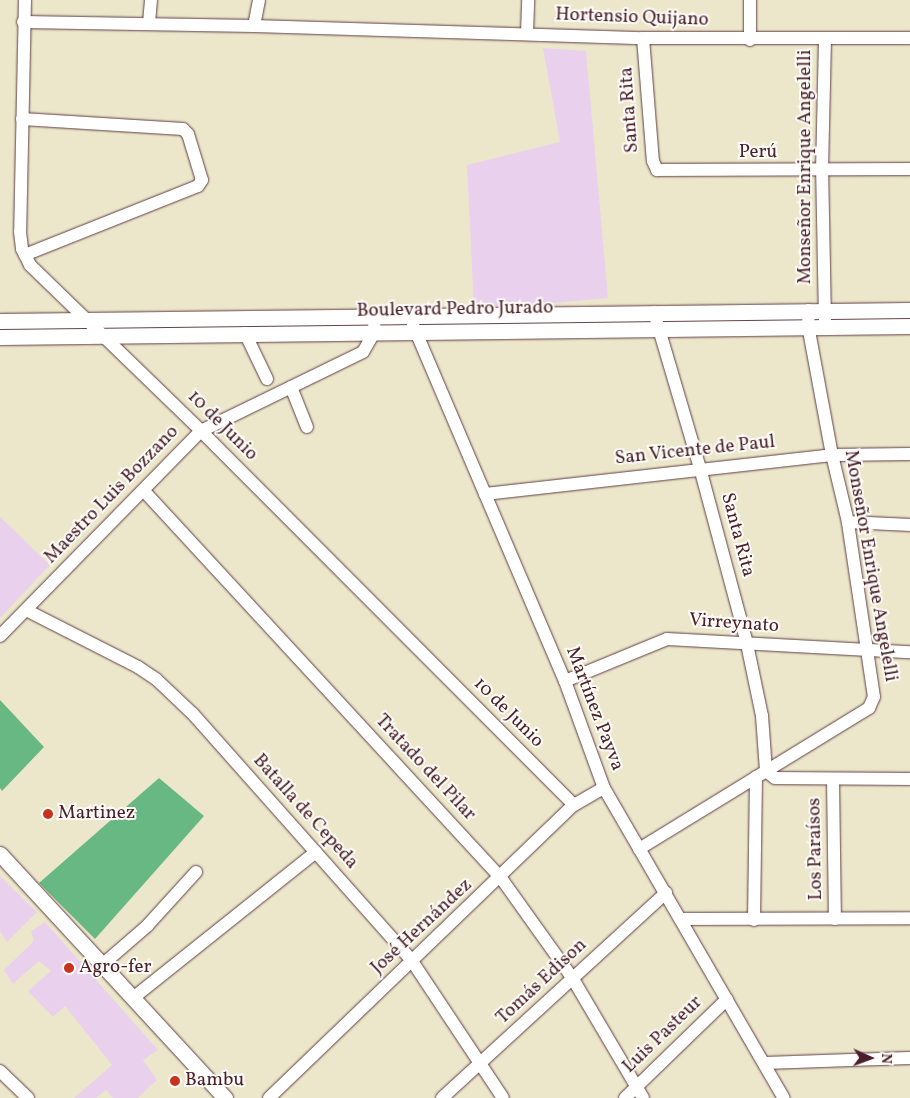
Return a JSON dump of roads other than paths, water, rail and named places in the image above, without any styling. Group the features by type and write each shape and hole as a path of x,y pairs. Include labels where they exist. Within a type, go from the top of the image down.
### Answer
{"main road":[{"name":"Boulevard Pedro Jurado","path":"0,337 106,337 413,330 588,320 808,317 824,309 910,310"},
{"name":"Boulevard Pedro Jurado","path":"0,321 414,314 588,320"},
{"name":"Boulevard Pedro Jurado","path":"808,317 825,326 910,326"},
{"path":"0,854 225,1098"}],"street":[{"name":"10 de Junio","path":"25,0 23,22 20,232 25,255 44,282 106,337 574,805"},
{"path":"149,24 150,0"},
{"path":"254,26 259,0"},
{"path":"527,34 528,0"},
{"path":"750,0 750,40"},
{"name":"Hortensio Quijano","path":"23,22 254,26 750,40 910,38"},
{"name":"Santa Rita","path":"643,38 653,161 657,170 666,171"},
{"name":"Monseñor Enrique Angelelli","path":"825,38 822,171 825,326"},
{"path":"22,119 183,129 188,134 202,180 198,186 25,255"},
{"name":"Perú","path":"666,171 910,169"},
{"name":"Martínez Payva","path":"414,314 413,330 565,682 604,788 784,1098"},
{"path":"373,315 374,331"},
{"name":"Monseñor Enrique Angelelli","path":"761,774 869,708 874,697 869,650 848,522 832,456 808,317"},
{"name":"Santa Rita","path":"655,319 700,468 747,644 762,716 754,920"},
{"name":"Maestro Luis Bozzano","path":"0,636 144,492 200,431 363,352 374,331"},
{"path":"245,333 267,378"},
{"path":"291,386 307,428"},
{"name":"San Vicente de Paul","path":"485,494 700,468 832,456 910,454"},
{"name":"Tratado del Pilar","path":"144,492 502,878 573,979 640,1093"},
{"path":"848,522 910,525"},
{"name":"Batalla de Cepeda","path":"26,610 156,679 193,714 412,961 481,1063 502,1098"},
{"name":"Virreynato","path":"565,682 667,639 910,652"},
{"path":"639,849 761,774 776,778 910,779"},
{"name":"Los Paraísos","path":"834,778 835,919"},
{"name":"José Hernández","path":"269,1098 502,878 574,805 604,788"},
{"path":"133,998 316,852"},
{"path":"102,966 147,926 196,872"},
{"name":"Tomás Edison","path":"442,1098 666,893"},
{"path":"680,919 910,918"},
{"name":"Luis Pasteur","path":"625,1098 640,1093 727,999"},
{"path":"764,1064 910,1058"},
{"path":"0,1071 28,1098"}],"place":[{"name":"Martinez","path":"48,814"},
{"name":"Agro-fer","path":"69,968"},
{"name":"Bambu","path":"175,1081"}]}
